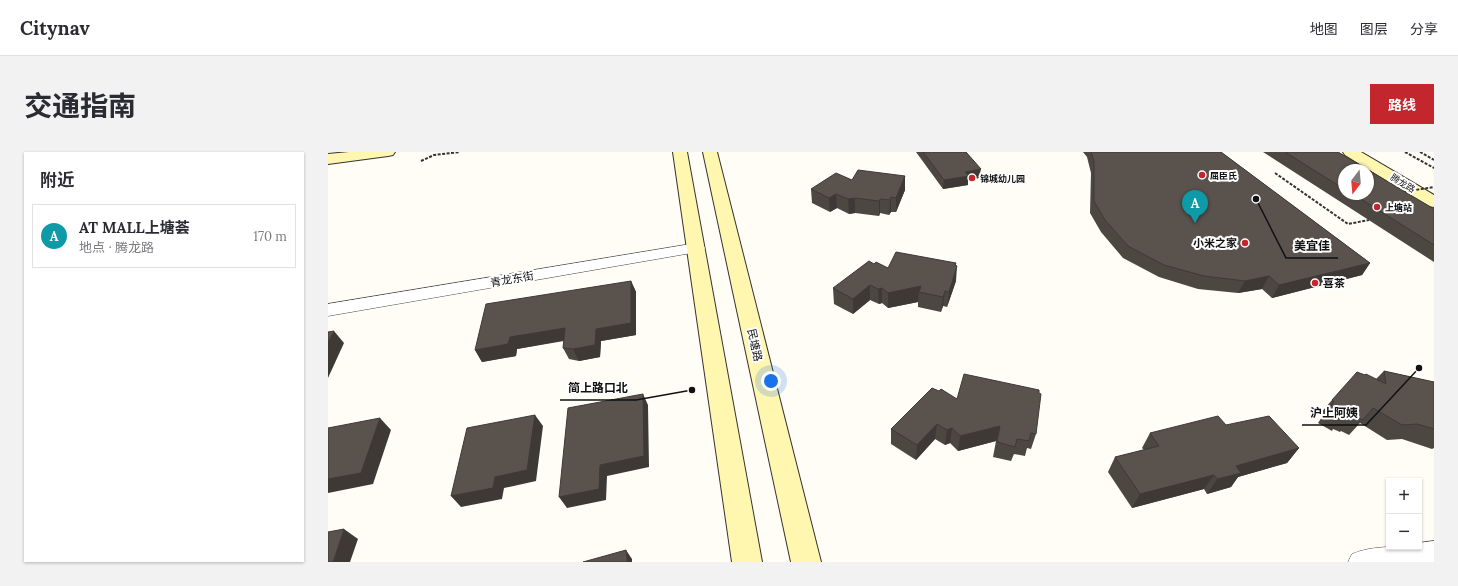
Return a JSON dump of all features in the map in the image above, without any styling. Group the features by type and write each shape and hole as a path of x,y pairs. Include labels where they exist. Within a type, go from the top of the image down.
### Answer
{"main road":[{"path":"328,159 388,152"},
{"name":"民塘路","path":"710,152 806,562"},
{"name":"腾龙路","path":"1350,152 1434,202"},
{"name":"腾龙路","path":"1369,152 1434,188"},
{"path":"680,153 697,248 747,562"}],"street":[{"name":"青龙东街","path":"328,310 697,248"},
{"path":"1361,562 1434,553"}],"path":[{"path":"421,160 434,155 460,152"},
{"path":"1405,152 1434,168"},
{"path":"1420,152 1434,160"},
{"path":"1275,173 1348,224 1369,220"},
{"path":"1396,194 1434,188"}],"building":[{"path":"923,152 966,152 981,169 965,172 969,176 944,180"},
{"path":"1091,152 1221,152 1370,263 1279,285 1269,276 1245,281 1204,276 1164,265 1128,246 1105,220 1094,201 1094,161"},
{"path":"1285,152 1338,152 1358,164 1338,164 1338,185"},
{"path":"858,170 905,176 896,198 891,197 890,200 880,199 879,201 855,198 848,199 836,194 829,198 811,189 836,173 852,180"},
{"path":"1374,173 1434,209 1434,245 1363,200 1374,200"},
{"path":"896,252 956,263 955,265 957,266 949,292 945,291 943,297 919,292 921,286 888,293 882,288 878,289 870,285 853,299 833,288 869,261 874,264 876,262 888,268"},
{"path":"631,281 631,323 596,329 595,345 573,349 563,348 565,328 510,337 508,344 475,350 486,304"},
{"path":"334,331 328,342 328,332"},
{"path":"1384,371 1434,382 1434,429 1417,424 1402,425 1373,408 1363,420 1346,414 1344,416 1330,408 1334,402 1332,400 1357,372 1366,374 1386,384"},
{"path":"964,374 1039,390 1039,393 1041,394 1036,434 1031,433 1029,441 1017,439 1015,447 997,442 1000,426 960,436 952,428 947,430 937,424 917,445 891,429 932,388 939,391 941,389 957,399"},
{"path":"643,394 644,456 600,465 599,489 559,497 568,408"},
{"path":"535,415 527,470 495,477 493,488 451,496 467,428"},
{"path":"1218,416 1226,425 1269,416 1299,448 1236,466 1241,473 1217,479 1214,475 1140,494 1115,457 1159,446 1150,433"},
{"path":"380,418 361,473 328,479 328,428"},
{"path":"344,529 333,562 328,562 328,532"},
{"path":"626,550 627,562 583,562"}],"place":[{"name":"屈臣氏","path":"1202,175"},
{"name":"锦城幼儿园","path":"972,178"},
{"name":"美宜佳","path":"1256,199"},
{"name":"上塘站","path":"1377,207"},
{"name":"AT MALL上塘荟","path":"1195,223"},
{"name":"小米之家","path":"1245,243"},
{"name":"喜茶","path":"1315,283"},
{"name":"沪上阿姨","path":"1419,368"},
{"name":"简上路口北","path":"692,390"}]}
